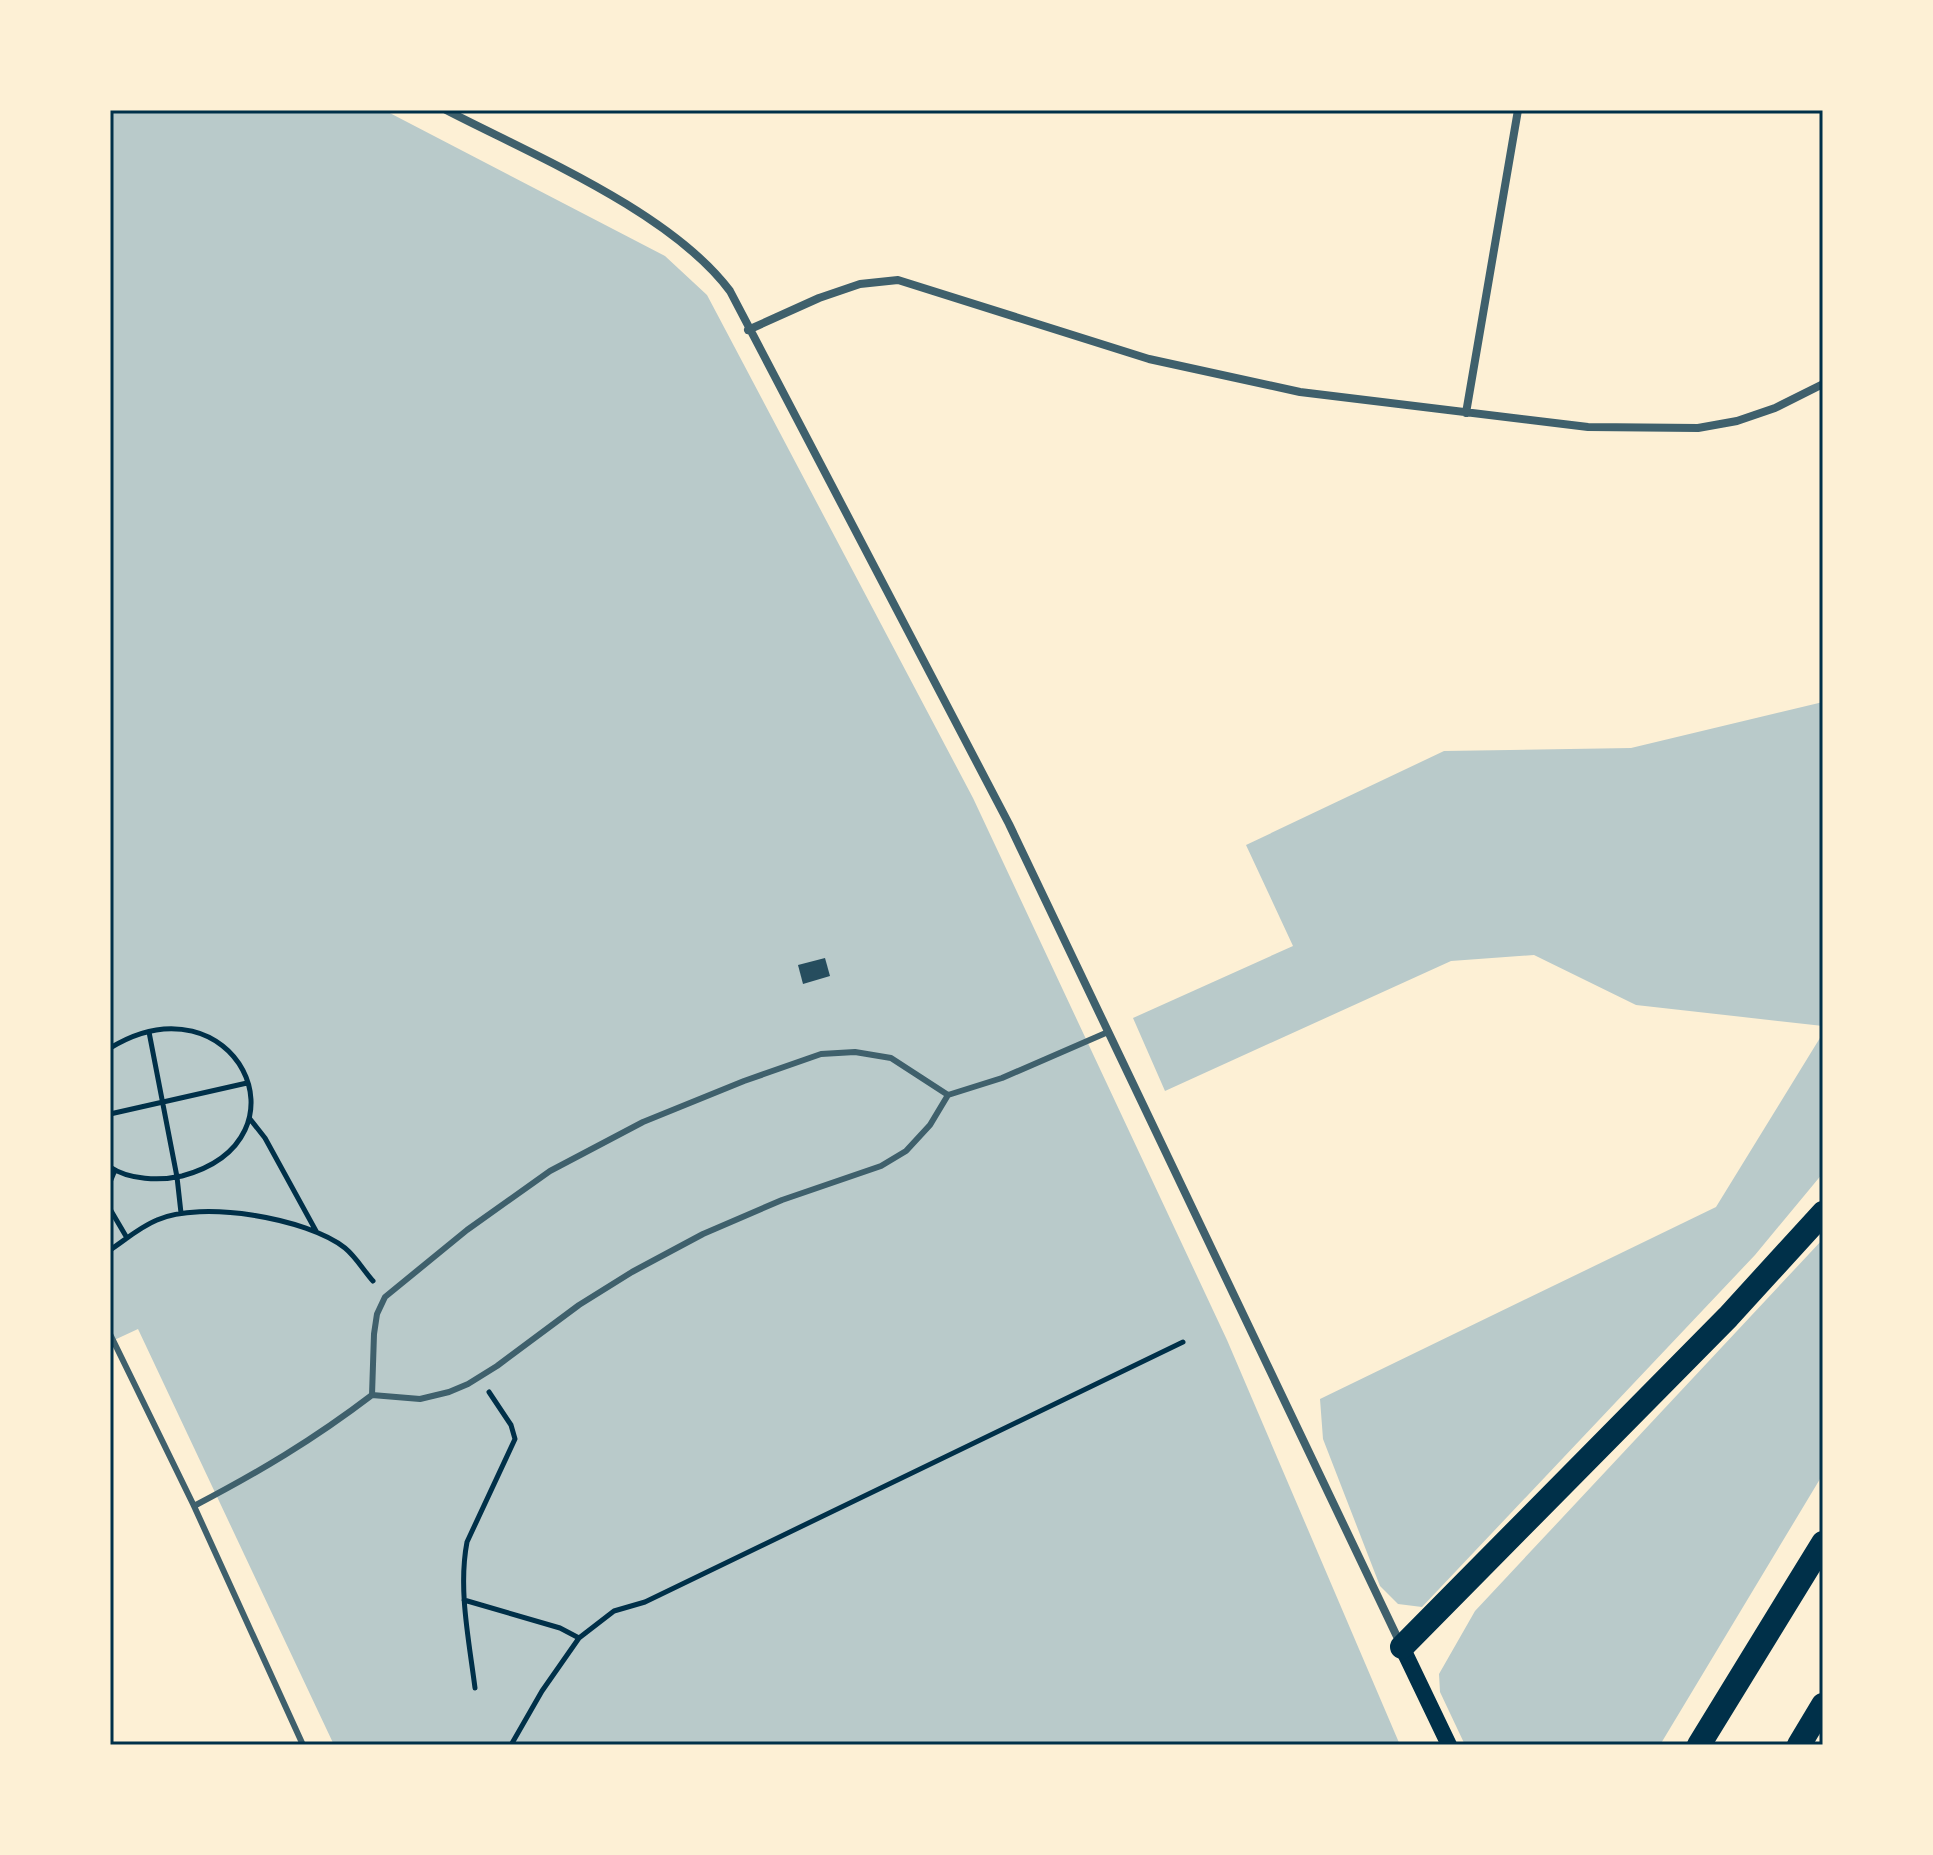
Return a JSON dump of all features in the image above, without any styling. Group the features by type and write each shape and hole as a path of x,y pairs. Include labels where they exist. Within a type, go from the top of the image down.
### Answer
{"highway":[{"path":"1402,1647 1728,1317 1823,1213"},
{"path":"1699,1745 1823,1543"},
{"path":"1799,1745 1821,1708"}],"main road":[{"path":"1402,1647 1449,1745"}],"street":[{"path":"446,110 608,194 662,228 717,273 730,291 1009,824 1402,1647"},
{"path":"1466,413 1518,110"},
{"path":"748,330 819,298 860,284 898,280 1149,359 1300,392 1588,427 1698,428 1737,421 1775,408 1823,384"}],"lane":[{"path":"194,1506 316,1437 372,1395 420,1399 449,1392 478,1377 579,1305 632,1272 703,1234 782,1200 881,1166 906,1151 930,1125 948,1095 1002,1078 1108,1032"},
{"path":"372,1395 374,1334 377,1314 385,1297 467,1230 550,1171 643,1122 821,1054 855,1052 891,1058 948,1095"},
{"path":"110,1334 194,1506 303,1745"}],"path":[{"path":"110,1048 149,1032 182,1028 199,1032 222,1044 238,1059 251,1106 250,1119 238,1142 196,1171 177,1177 145,1178 112,1169 110,1182"},
{"path":"149,1032 181,1213"},
{"path":"110,1114 247,1083"},
{"path":"250,1119 265,1138 316,1231"},
{"path":"110,1209 127,1238"},
{"path":"110,1250 157,1220 181,1213 202,1211 257,1216 316,1231 348,1250 385,1297"},
{"path":"511,1745 542,1691 579,1638 614,1611 645,1602 1183,1342"},
{"path":"475,1688 464,1600 464,1560 467,1542 515,1439 511,1425 478,1377"},
{"path":"464,1600 560,1628 579,1638"}],"shaded area":[{"path":"110,110 384,110 665,256 707,295 973,798 1227,1340 1400,1745 334,1745 138,1329 110,1342"},
{"path":"1823,702 1823,1026 1636,1005 1534,955 1451,961 1165,1091 1133,1018 1293,946 1246,845 1444,751 1631,748"},
{"path":"1823,1033 1823,1173 1755,1255 1422,1607 1398,1604 1380,1586 1323,1439 1320,1399 1716,1207"},
{"path":"1823,1239 1823,1474 1660,1745 1465,1745 1440,1692 1439,1674 1475,1611"}],"building":[{"path":"825,958 830,976 803,984 798,965"}]}
